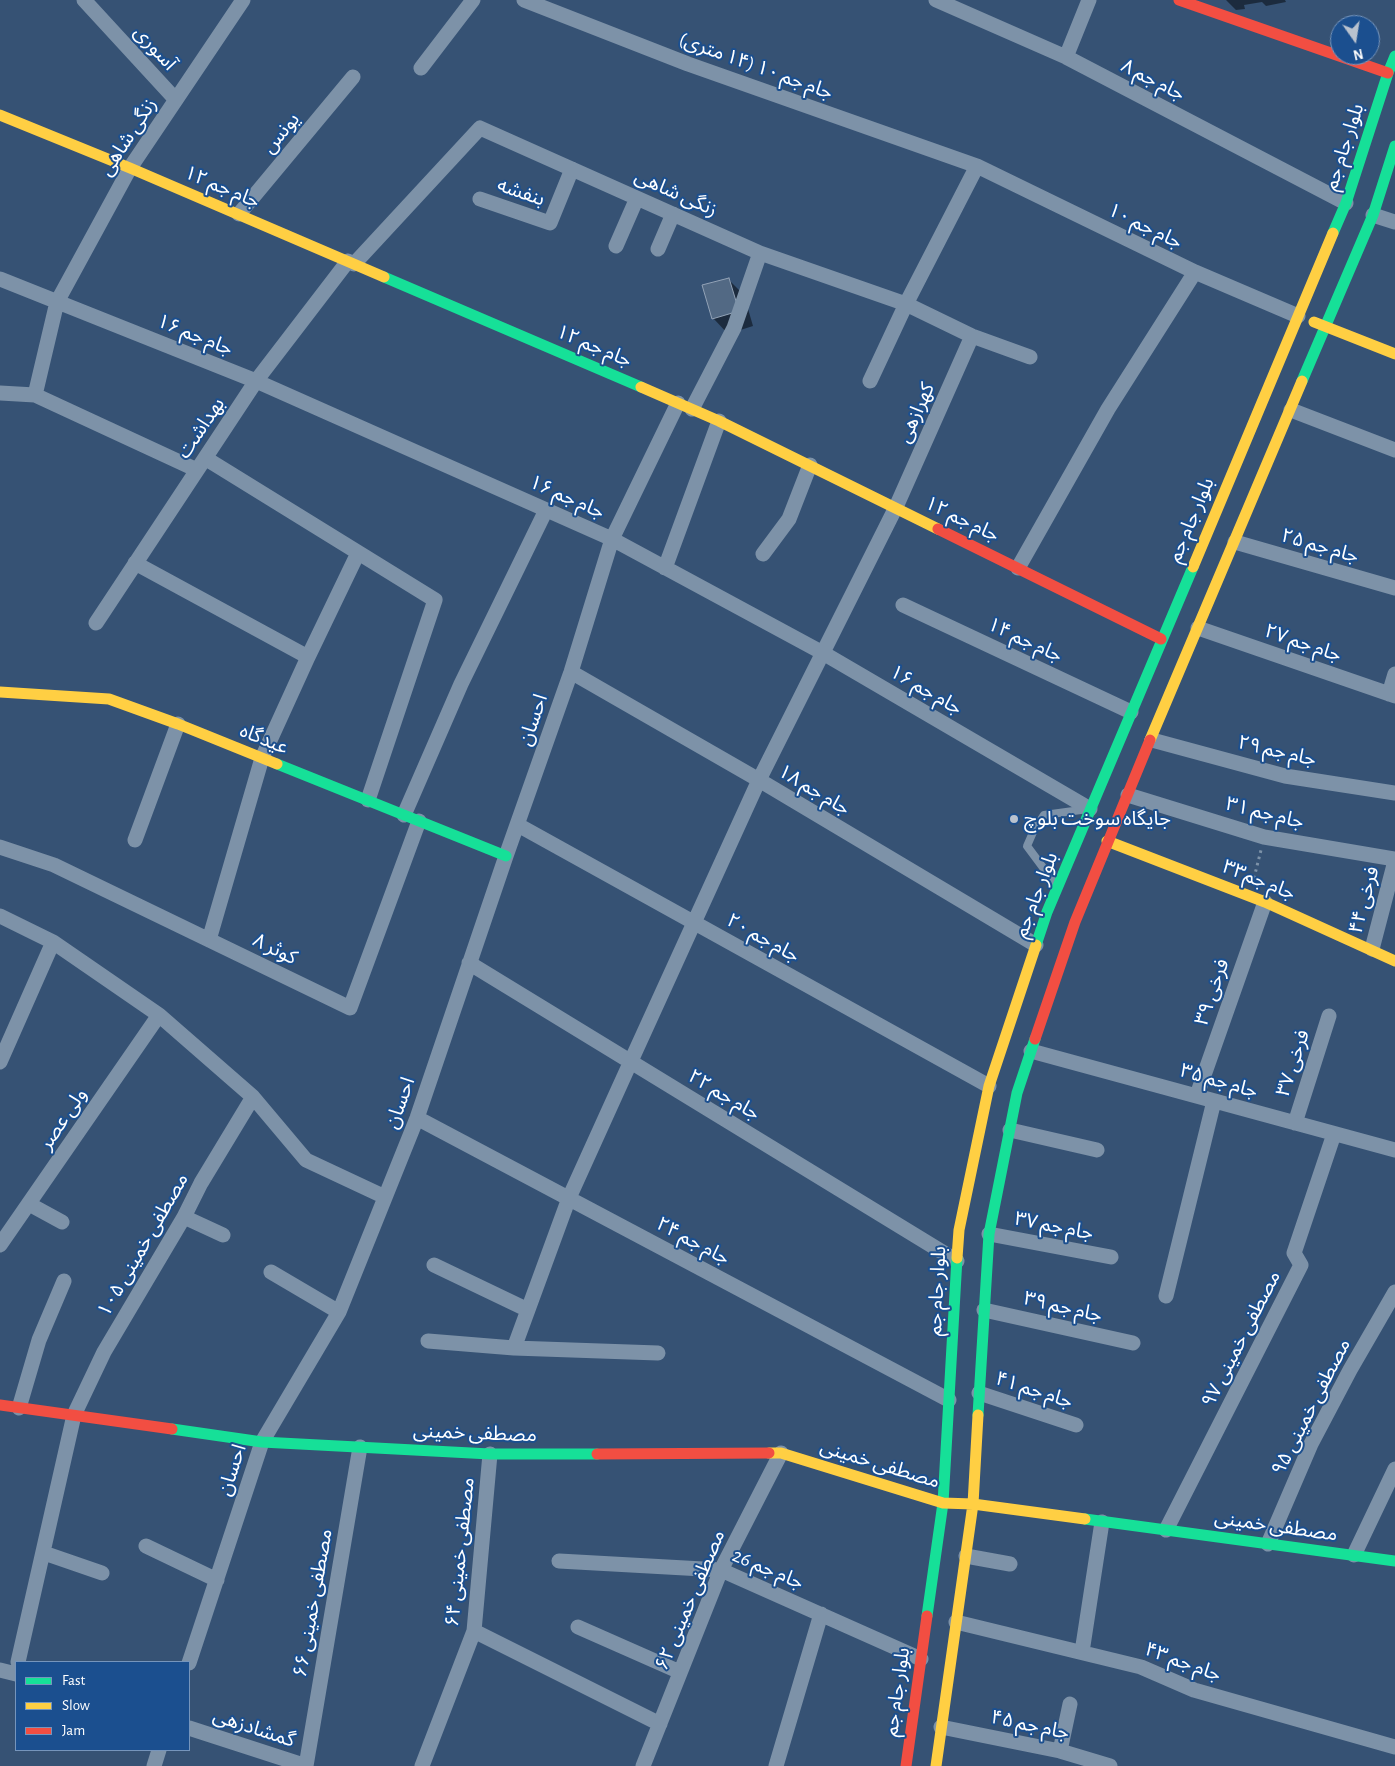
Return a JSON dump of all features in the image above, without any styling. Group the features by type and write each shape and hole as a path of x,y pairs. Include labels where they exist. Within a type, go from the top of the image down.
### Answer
{"main road":[{"path":"1179,0 1388,73"},
{"name":"بلوار جام جم","path":"906,1766 943,1503 959,1230 1003,1089 1036,945 1130,712 1346,203 1395,56"},
{"name":"جام جم ۱۲","path":"0,115 239,214 719,421 1161,639"},
{"name":"بلوار جام جم","path":"936,1766 973,1504 989,1234 1010,1130 1003,1089 1031,1051 1075,922 1107,841 1152,740 1373,215 1395,146"},
{"path":"1298,316 1395,354"},
{"name":"عیدگاه","path":"0,692 109,700 178,724 506,856"},
{"name":"جام جم۳۳","path":"1107,841 1265,902 1395,961"},
{"name":"مصطفی خمینی","path":"0,1405 262,1442 490,1454 781,1453 943,1503 973,1504 1395,1561"}],"street":[{"name":"آسوری","path":"84,0 176,100"},
{"name":"زنگی شاهی","path":"35,395 56,302 130,168 243,0"},
{"path":"421,68 473,0"},
{"name":"جام جم ۱۰ (۱۴ متری)","path":"524,0 688,64 977,166"},
{"name":"جام جم ۸","path":"936,0 1066,57 1346,203"},
{"path":"1066,57 1089,0"},
{"name":"یونس","path":"239,214 353,77"},
{"name":"زنگی شاهی","path":"351,262 480,128 760,253 906,304 972,336 1030,357"},
{"path":"870,381 906,304 977,166"},
{"name":"جام جم ۱۰","path":"977,166 1195,272 1298,316"},
{"name":"بنفشه","path":"480,198 550,223 572,169"},
{"path":"616,246 637,198"},
{"path":"658,249 673,214"},
{"path":"1373,215 1395,222"},
{"name":"احسان","path":"190,1661 262,1442 338,1312 417,1118 571,672 612,539 685,406 734,328 760,253"},
{"name":"بهداشت","path":"96,623 256,381 351,262"},
{"path":"1018,568 1108,409 1195,272"},
{"name":"جام جم ۱۶","path":"0,279 256,381 612,539 823,653 1090,808"},
{"name":"کهرازهی","path":"514,1348 569,1198 631,1061 759,780 896,507 972,336"},
{"path":"0,393 35,395 201,464 358,553 435,600 368,800"},
{"path":"1291,410 1395,450"},
{"path":"665,568 719,421"},
{"path":"764,554 788,519 810,465"},
{"path":"404,814 461,684 546,510"},
{"name":"جام جم ۲۵","path":"1235,542 1395,588"},
{"path":"209,940 262,758 358,553"},
{"path":"135,563 308,657"},
{"name":"جام جم ۱۴","path":"904,605 1130,712"},
{"name":"جام جم ۲۷","path":"1198,628 1392,695"},
{"name":"جام جم ۱۸","path":"571,672 759,780 1036,945"},
{"path":"1392,695 1395,674"},
{"path":"135,840 178,724"},
{"name":"جام جم ۲۹","path":"1152,740 1285,776 1395,793"},
{"name":"جام جم ۳۱","path":"1128,795 1264,838 1395,860"},
{"name":"کوثر ۸","path":"0,847 54,865 350,1008 419,821"},
{"name":"جام جم ۲۰","path":"518,825 1003,1089"},
{"name":"فرخی ۴۴","path":"1372,949 1395,860"},
{"name":"فرخی ۳۹","path":"1197,1096 1265,902"},
{"path":"0,916 54,942 159,1015 253,1098 306,1160 385,1197"},
{"path":"2,1054 54,942"},
{"name":"جام جم ۲۲","path":"470,963 957,1261"},
{"name":"ولی عصر","path":"0,1245 159,1015"},
{"name":"فرخی ۳۷","path":"1294,1123 1329,1016"},
{"name":"جام جم ۳۵","path":"1031,1051 1395,1150"},
{"name":"مصطفی خمینی ۱۰۵","path":"18,1661 74,1415 104,1352 253,1098"},
{"path":"1166,1296 1214,1101"},
{"name":"جام جم ۲۴","path":"417,1118 949,1400"},
{"path":"1010,1130 1097,1150"},
{"name":"مصطفی خمینی ۹۷","path":"1166,1530 1301,1265 1294,1252 1334,1134"},
{"path":"29,1204 62,1222"},
{"path":"184,1217 223,1235"},
{"name":"جام جم ۳۷","path":"989,1234 1111,1257"},
{"path":"434,1265 528,1310"},
{"path":"271,1272 338,1312"},
{"path":"19,1408 39,1340 64,1281"},
{"name":"مصطفی خمینی ۹۵","path":"1268,1544 1311,1444 1350,1370 1395,1292"},
{"name":"جام جم ۳۹","path":"984,1310 1133,1343"},
{"path":"428,1341 514,1348 658,1353"},
{"name":"جام جم ۴۱","path":"979,1393 1076,1425"},
{"name":"مصطفی خمینی ۶۶","path":"306,1766 360,1447"},
{"name":"مصطفی خمینی ۶۲","path":"643,1766 722,1570 781,1453"},
{"name":"مصطفی خمینی ۶۴","path":"422,1766 474,1631 490,1454"},
{"path":"1354,1555 1395,1469"},
{"path":"1082,1652 1102,1522"},
{"path":"146,1546 217,1580"},
{"path":"44,1553 102,1573"},
{"path":"966,1556 1010,1564"},
{"name":"جام جم 26","path":"559,1561 722,1570 921,1658"},
{"path":"776,1766 821,1614"},
{"name":"جام جم ۴۳","path":"956,1622 1140,1666 1194,1690 1395,1747"},
{"path":"578,1627 680,1672"},
{"path":"474,1631 660,1724"},
{"path":"0,1670 15,1674"},
{"path":"1060,1751 1070,1704"},
{"name":"جام جم ۴۵","path":"941,1727 1060,1751 1110,1766"},
{"name":"گمشادزهی","path":"190,1728 306,1766"},
{"path":"154,1766 159,1751"}],"lane":[{"path":"1058,887 1027,846 1034,830 1044,815 1090,808"}],"path":[{"path":"1249,896 1264,838"}],"building":[{"path":"729,278 739,311 712,319 702,285"}],"traffic: fast":[{"path":"1333,233 1346,203 1395,56"},
{"path":"1302,381 1373,215 1395,146"},
{"path":"384,277 641,387"},
{"path":"1036,945 1047,912 1193,567"},
{"path":"277,764 506,856"},
{"path":"978,1415 989,1234 1017,1093 1035,1039"},
{"path":"927,1616 943,1503 957,1258"},
{"path":"172,1429 262,1442 490,1454 597,1454"},
{"path":"1085,1519 1395,1561"}],"traffic: slow":[{"path":"0,115 130,168 384,277"},
{"path":"1193,567 1333,233"},
{"path":"1314,322 1395,354"},
{"path":"1150,740 1302,381"},
{"path":"641,387 719,421 938,529"},
{"path":"0,692 109,699 178,724 277,764"},
{"path":"1107,841 1265,902 1395,961"},
{"path":"957,1258 959,1230 989,1086 1036,945"},
{"path":"936,1766 973,1504 978,1415"},
{"path":"769,1453 781,1453 943,1503 973,1504 1085,1519"}],"traffic: jam":[{"path":"1179,0 1388,73"},
{"path":"938,529 1161,639"},
{"path":"1035,1039 1075,922 1150,740"},
{"path":"0,1405 172,1429"},
{"path":"597,1454 769,1453"},
{"path":"906,1766 927,1616"}],"place":[{"name":"جایگاه سوخت بلوچ","path":"1014,819"}]}
